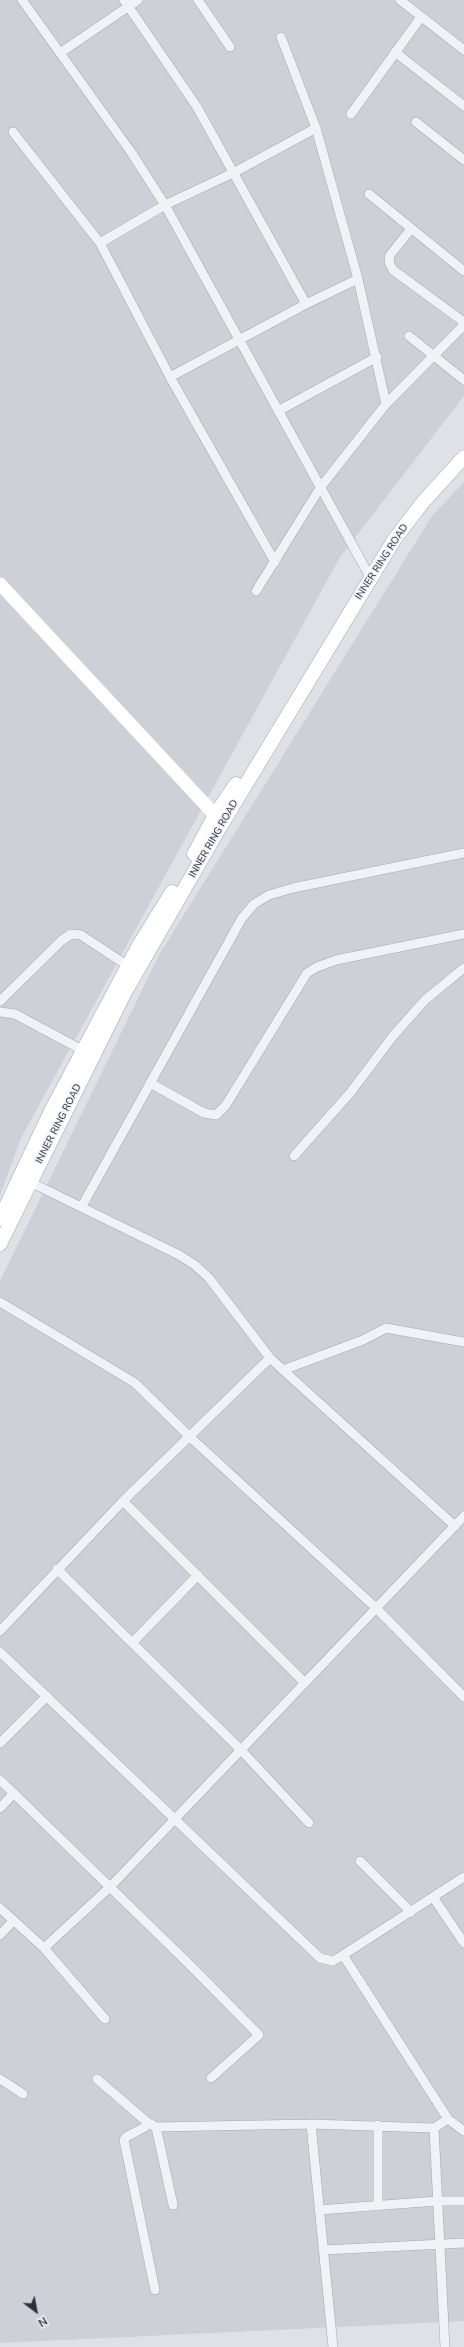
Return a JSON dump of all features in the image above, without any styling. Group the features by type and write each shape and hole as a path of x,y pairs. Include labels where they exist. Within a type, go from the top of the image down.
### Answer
{"main road":[{"name":"INNER RING ROAD","path":"0,1244 125,992 248,766 405,514 464,446"},
{"name":"INNER RING ROAD","path":"369,574 423,502 464,457"},
{"name":"INNER RING ROAD","path":"0,1219 49,1115 128,966 217,821"}],"street":[{"path":"22,0 131,152 165,205 241,339 278,411 369,574"},
{"path":"60,53 127,3 138,0"},
{"path":"198,0 230,47"},
{"path":"400,0 464,50"},
{"path":"127,3 197,107 306,304"},
{"path":"351,114 421,17"},
{"path":"281,37 316,128 358,279 377,356 386,404"},
{"path":"395,52 464,106"},
{"path":"416,122 464,160"},
{"path":"100,243 165,205 233,173 316,128"},
{"path":"13,132 100,243 170,377 275,562"},
{"path":"369,194 464,271"},
{"path":"256,591 320,488 386,404 464,324 393,270 389,262 390,255 411,228"},
{"path":"170,377 306,304 358,279"},
{"path":"409,336 435,355 464,380"},
{"path":"278,411 377,356"},
{"path":"0,584 217,821"},
{"path":"82,1206 242,918 254,904 269,895 293,888 464,853"},
{"path":"0,1001 61,940 71,934 81,935 128,966"},
{"path":"150,1083 204,1113 216,1115 226,1105 307,973 317,967 336,960 464,934"},
{"path":"294,1156 350,1093 393,1036 425,1000 464,968"},
{"path":"0,1012 15,1014 84,1051"},
{"path":"30,1182 179,1254 195,1265 210,1278 270,1358 455,1526"},
{"path":"0,1302 136,1383 190,1436 375,1607 464,1697"},
{"path":"283,1370 363,1340 386,1328 464,1342"},
{"path":"0,1630 123,1501 270,1358"},
{"path":"123,1501 305,1683"},
{"path":"44,1948 110,1887 305,1683 375,1607 464,1516"},
{"path":"57,1569 241,1750 309,1823"},
{"path":"132,1643 198,1575"},
{"path":"0,1652 320,1958 333,1961 464,1877"},
{"path":"0,1743 47,1696"},
{"path":"0,1780 259,2035 211,2078"},
{"path":"0,1808 14,1794"},
{"path":"360,1861 411,1912"},
{"path":"433,1897 464,1943"},
{"path":"0,1908 44,1948 105,2019"},
{"path":"0,1935 13,1921"},
{"path":"456,1931 464,1926"},
{"path":"343,1955 448,2119 464,2131"},
{"path":"0,2079 23,2094"},
{"path":"97,2079 147,2122 156,2127 311,2124 434,2128 448,2119"},
{"path":"147,2122 145,2127 126,2136 124,2140 155,2290"},
{"path":"311,2124 333,2347"},
{"path":"378,2125 378,2206"},
{"path":"156,2127 173,2205"},
{"path":"434,2128 438,2243 445,2347"},
{"path":"319,2210 437,2201 464,2201"},
{"path":"323,2250 438,2243 464,2243"}],"shaded area":[{"path":"0,0 464,0 464,396 340,557 21,1138 0,1195"},
{"path":"464,482 464,2321 0,2343 0,1281 160,953 432,516"}]}
